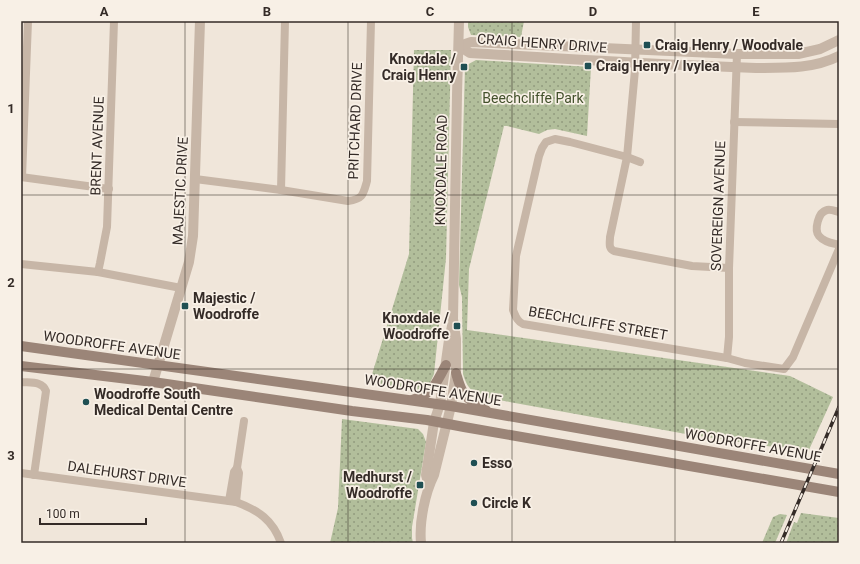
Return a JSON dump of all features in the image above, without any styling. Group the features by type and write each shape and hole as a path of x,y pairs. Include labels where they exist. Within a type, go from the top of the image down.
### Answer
{"main road":[{"name":"WOODROFFE AVENUE","path":"21,346 440,404 839,474"},
{"path":"66,371 69,353"},
{"path":"410,400 432,390 446,365"},
{"path":"21,366 153,382 434,422 839,492"},
{"path":"456,373 464,394 490,412"},
{"path":"764,478 768,461"}],"street":[{"path":"28,21 22,177 109,190"},
{"name":"BRENT AVENUE","path":"98,272 107,227 114,21"},
{"name":"MAJESTIC DRIVE","path":"153,382 189,262 193,236 200,21"},
{"path":"281,190 285,21"},
{"name":"PRITCHARD DRIVE","path":"196,179 281,190 348,201 356,200 364,194 367,182 371,21"},
{"name":"KNOXDALE ROAD","path":"429,485 434,475 451,406 456,373 456,339 453,319 459,21"},
{"path":"636,21 636,50 628,157 609,246 614,251 692,266 729,268"},
{"name":"CRAIG HENRY DRIVE","path":"458,46 471,42 737,54 798,54 820,49 839,40"},
{"name":"CRAIG HENRY DRIVE","path":"458,46 470,53 635,63 737,67 790,68 811,66 839,56"},
{"name":"SOVEREIGN AVENUE","path":"727,358 729,337 729,268 737,54"},
{"path":"734,122 839,124"},
{"name":"BEECHCLIFFE STREET","path":"640,162 628,157 570,142 555,139 546,142 539,156 516,256 513,310 519,322 523,324 784,369 794,357 839,249"},
{"path":"839,212 826,210 821,213 817,223 817,233 820,238 839,245"},
{"path":"21,264 98,272 181,288"},
{"name":"KNOXDALE ROAD","path":"429,485 426,475 434,422 440,404 453,319"},
{"path":"21,382 40,384 44,386 46,391 34,475"},
{"path":"232,502 239,473 237,468 244,421"},
{"name":"DALEHURST DRIVE","path":"21,473 232,502 248,506 273,526 281,543"},
{"path":"421,543 420,534 422,518 429,485"}],"green space":[{"path":"468,21 524,21 521,37 471,35 468,27"},
{"path":"414,50 451,50 446,258 434,374 429,385 417,390 369,384 409,254"},
{"name":"Beechcliffe Park","path":"476,60 591,67 587,136 555,129 547,130 539,134 504,126 469,269 467,330 790,376 833,397 808,452 686,434 482,397 470,388 463,374 462,297 459,285 465,66"},
{"path":"342,419 418,429 423,434 426,442 412,527 413,543 330,543 338,508"},
{"path":"801,513 839,518 839,543 786,543 794,522 797,523"},
{"path":"780,514 787,515 775,543 762,543 773,517"}],"railway":[{"path":"781,543 839,407"}],"place":[{"name":"Craig Henry / Woodvale","path":"647,45"},
{"name":"Craig Henry / Ivylea","path":"588,66"},
{"name":"Knoxdale / Craig Henry","path":"464,67"},
{"name":"Majestic / Woodroffe","path":"185,306"},
{"name":"Knoxdale / Woodroffe","path":"457,326"},
{"name":"Woodroffe South Medical Dental Centre","path":"86,402"},
{"name":"Esso","path":"474,463"},
{"name":"Medhurst / Woodroffe","path":"420,485"},
{"name":"Circle K","path":"474,503"}]}
